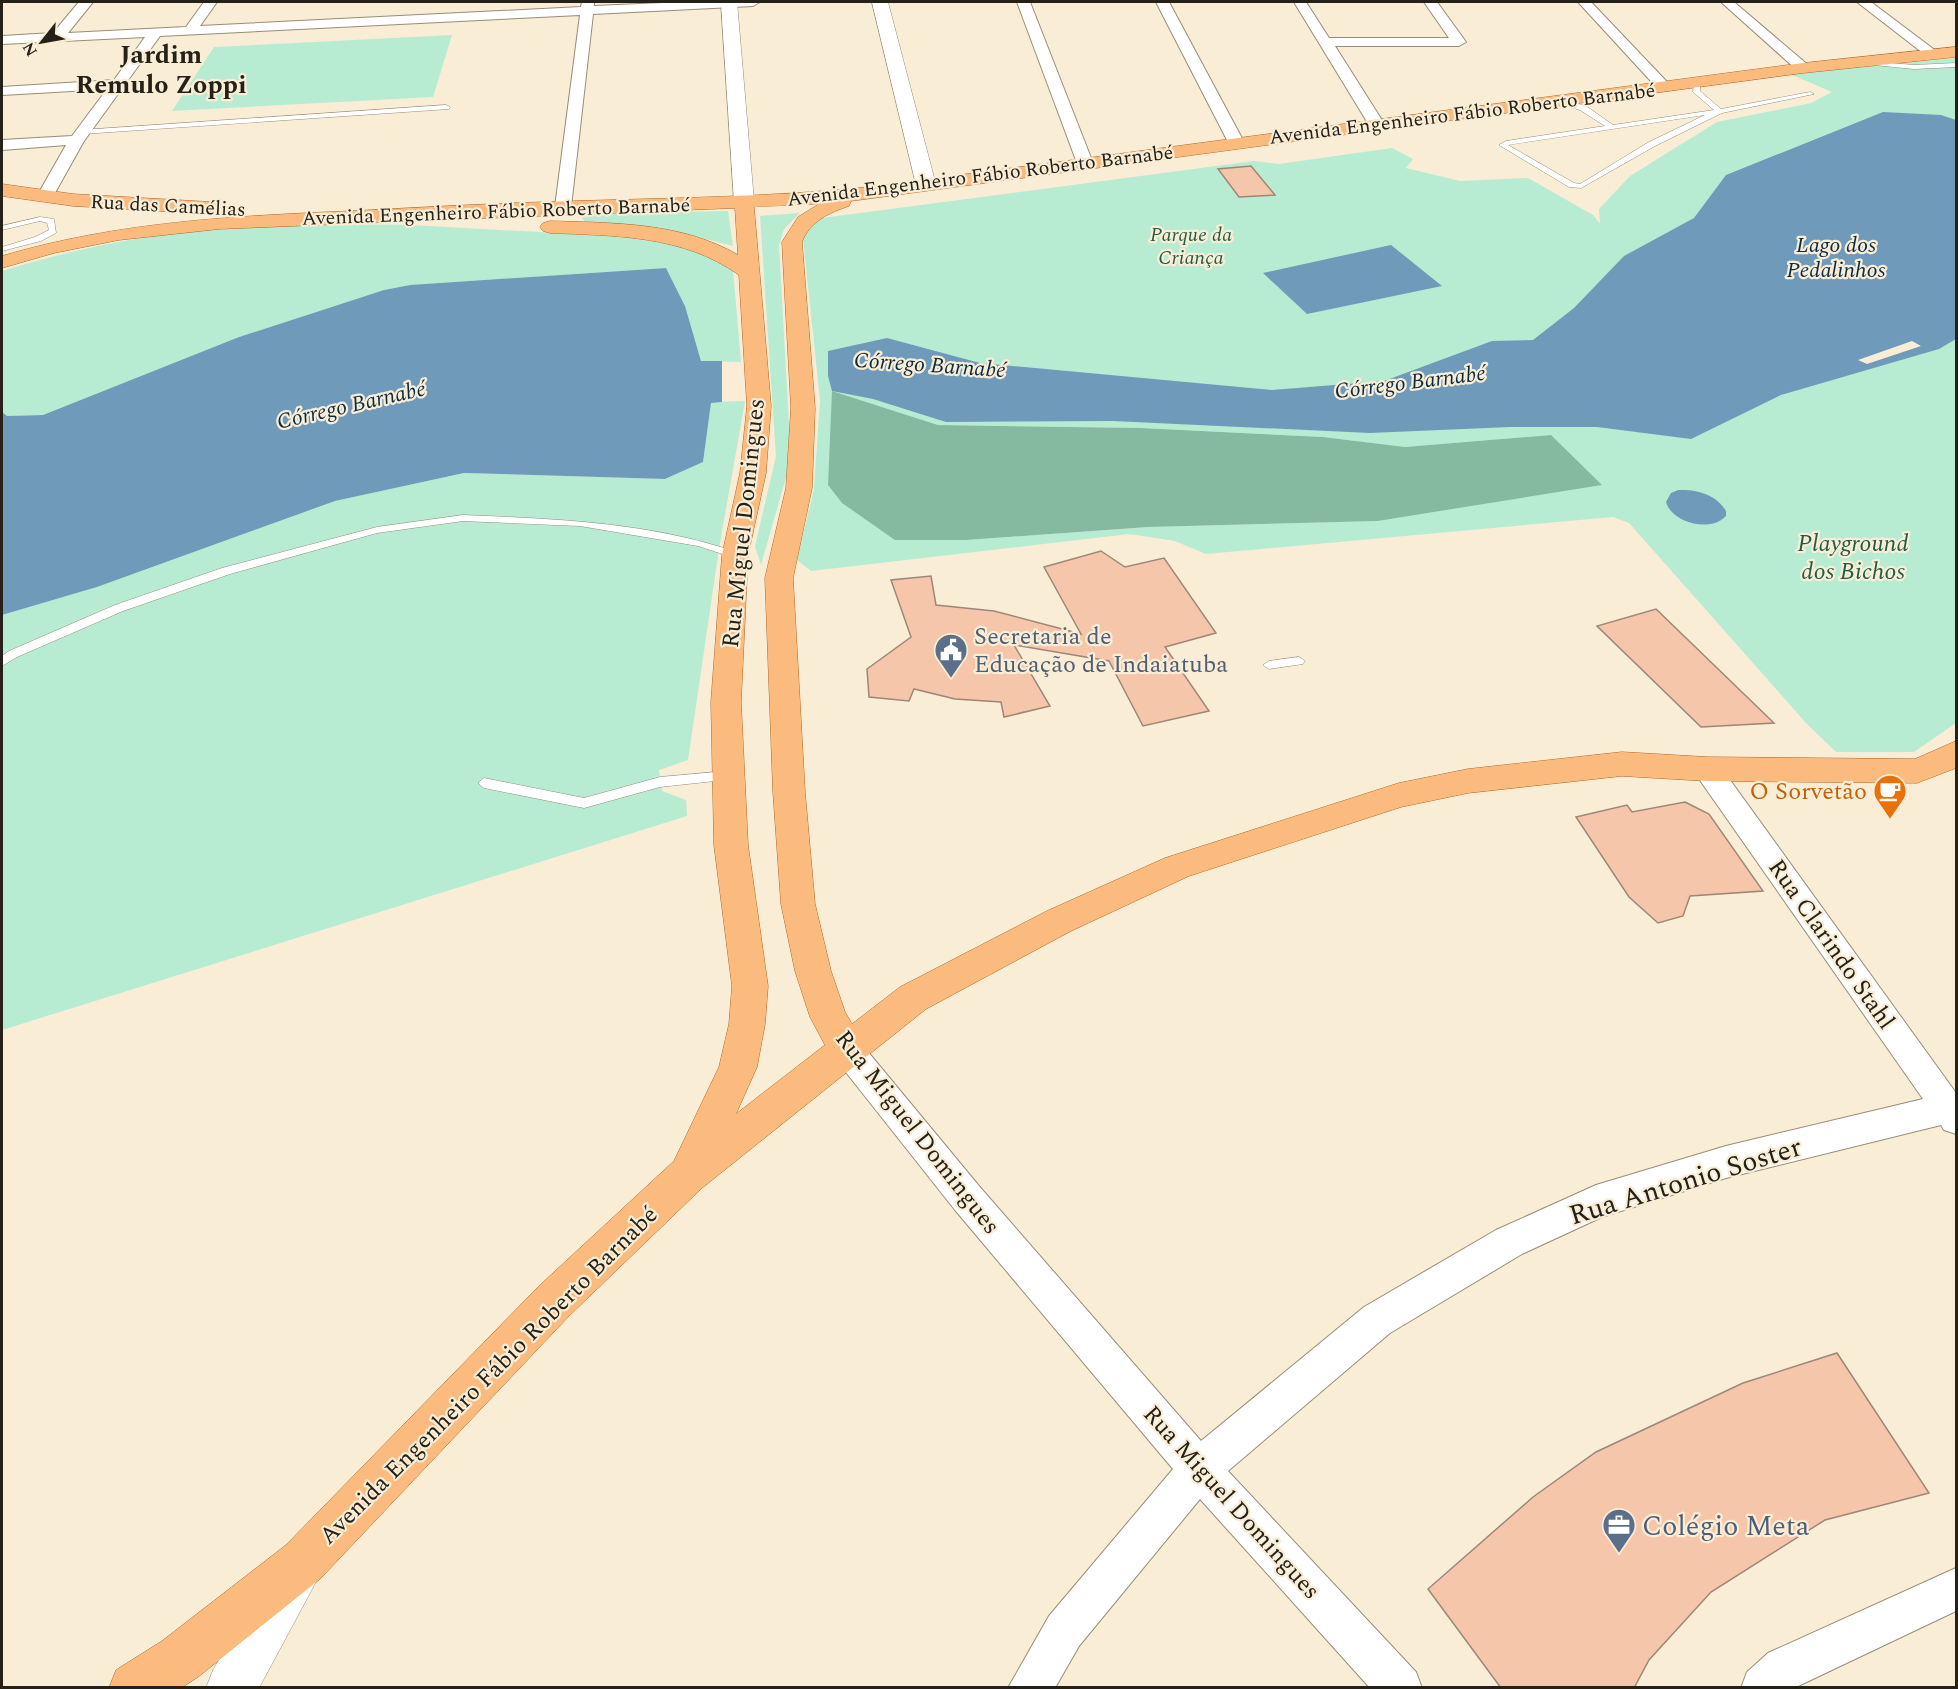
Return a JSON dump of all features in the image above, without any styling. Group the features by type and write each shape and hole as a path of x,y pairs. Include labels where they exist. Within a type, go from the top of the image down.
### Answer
{"main road":[{"name":"Rua Miguel Domingues","path":"688,1176 738,1067 747,1024 750,986 731,845 726,690 735,555 753,474 759,406 729,2"},
{"path":"880,2 926,185"},
{"name":"Avenida Engenheiro Fábio Roberto Barnabé","path":"2,262 50,248 118,234 219,223 744,201 869,193 1236,142 1848,62 1956,52"},
{"name":"Rua das Camélias","path":"2,190 45,196 335,217"},
{"name":"Rua Miguel Domingues","path":"848,1051 828,1017 813,971 798,904 789,792 778,578 799,488 803,408 792,242 801,224 822,208 869,193"},
{"path":"388,217 645,234 679,239 714,250 737,262 749,272"},
{"name":"Avenida Engenheiro Fábio Roberto Barnabé","path":"134,1688 180,1659 303,1562 554,1301 688,1176 914,999 1059,921 1177,867 1399,795 1468,781 1622,764 1707,768 1917,771 1947,759 1956,752"},
{"path":"231,1688 303,1562"}],"street":[{"path":"57,37 86,2"},
{"path":"190,31 210,2"},
{"path":"450,18 455,2"},
{"path":"2,40 450,18 588,6 753,2"},
{"path":"1023,2 1085,163"},
{"path":"1162,2 1236,142"},
{"path":"1300,2 1377,125"},
{"path":"1324,42 1459,42 1431,2"},
{"path":"1584,2 1664,87"},
{"path":"1727,2 1803,68"},
{"path":"1863,2 1933,54"},
{"path":"562,207 588,6"},
{"path":"316,25 324,9"},
{"path":"45,196 79,136 155,33"},
{"path":"2,91 116,84"},
{"path":"2,145 79,136"},
{"name":"Rua Clarindo Stahl","path":"1707,768 1952,1113"},
{"name":"Rua Miguel Domingues","path":"848,1051 967,1198 1199,1469 1400,1688"},
{"name":"Rua Antonio Soster","path":"1030,1688 1064,1631 1199,1469 1377,1320 1509,1242 1596,1202 1726,1162 1952,1113"},
{"path":"1763,1688 1784,1668 1956,1589"}],"lane":[{"path":"1848,62 1914,66 1956,65"},
{"path":"1696,83 1696,92 1720,111"},
{"path":"1720,111 1652,144 1581,186 1572,185 1503,145 1610,126 1720,111 1810,94"},
{"path":"1561,101 1583,108 1610,126"},
{"path":"79,136 446,107"},
{"path":"2,228 40,219 51,221 54,227 53,231 38,239 2,249"},
{"path":"2,662 119,608 226,571 377,530 463,518 580,523 700,543 735,555"},
{"path":"1269,665 1299,661"},
{"path":"484,783 584,802 660,782 729,776"}],"green space":[{"path":"452,35 433,97 172,111 214,47"},
{"path":"1956,58 1956,723 1914,752 1836,752 1806,723 1629,523 1613,517 1206,554 1175,541 1129,534 811,571 797,560 814,489 820,401 803,238 812,225 822,218 1254,161 1279,164 1392,148 1413,159 1406,168 1460,181 1528,178 1593,215 1600,224 1599,209 1630,176 1717,122 1811,103 1832,92 1790,74","holes":["832,391 938,425 1141,428 1323,437 1405,447 1551,435 1601,485 1378,521 1148,527 966,540"]},
{"path":"728,211 733,246 690,235 586,223 579,214"},
{"path":"800,213 784,229 779,245 791,460 761,565 755,546 776,456 760,216"},
{"path":"272,225 411,225 623,238 670,245 714,259 733,270 741,362 701,361 685,306 666,268 410,285 384,290 239,337 43,415 7,416 2,412 2,271 94,247 188,231"},
{"path":"832,391 938,425 1141,428 1323,437 1405,447 1551,435 1602,485 1378,521 1148,527 966,540 895,540 842,503 828,485"},
{"path":"745,401 719,549 688,760 659,770 662,791 686,800 687,816 2,1030 2,615 97,587 335,501 464,473 665,479 703,462 711,402"}],"water":[{"name":"Lago dos Pedalinhos","path":"1883,112 1941,115 1956,120 1956,339 1939,349 1781,395 1691,439 1597,427 1510,427 1370,433 1113,421 946,422 873,399 832,391 828,376 828,351 887,338 980,363 1272,390 1384,381 1492,341 1533,340 1574,308 1624,256 1694,218 1726,175"},
{"path":"1391,245 1442,286 1307,314 1263,273"},
{"name":"Córrego Barnabé","path":"666,268 685,306 701,361 722,361 722,402 711,403 703,462 665,479 464,473 335,501 97,587 2,615 2,412 7,416 43,415 239,337 384,290 410,285"},
{"path":"1678,490 1692,490 1717,500 1726,511 1726,516 1711,524 1702,525 1684,520 1670,509 1666,502 1671,493"}],"pier":[{"path":"1912,341 1921,346 1867,364 1858,360"}],"building":[{"path":"1251,166 1275,195 1239,197 1218,169"},
{"path":"1101,551 1125,567 1164,558 1216,633 1165,647 1209,711 1143,726 1109,661 1014,645 1050,706 1004,717 1001,702 955,699 914,689 909,701 869,697 867,669 911,637 891,580 931,576 936,605 994,611 1081,634 1044,567"},
{"path":"1656,609 1774,723 1701,727 1597,626"},
{"path":"1685,802 1709,814 1763,891 1690,896 1683,916 1658,923 1629,897 1576,817 1627,805 1632,812"},
{"name":"Colégio Meta","path":"1837,1353 1929,1493 1825,1520 1711,1592 1649,1660 1634,1688 1501,1688 1428,1589 1533,1497 1596,1452 1743,1383"}],"place":[{"name":"Secretaria de Educação de Indaiatuba","path":"951,679"},
{"name":"O Sorvetão","path":"1890,820"},
{"name":"Colégio Meta","path":"1619,1554"}],"district":[{"name":"Jardim Remulo Zoppi","path":"161,69"}],"park label":[{"name":"Parque da Criança","path":"1191,246"},
{"name":"Playground dos Bichos","path":"1853,557"}]}
